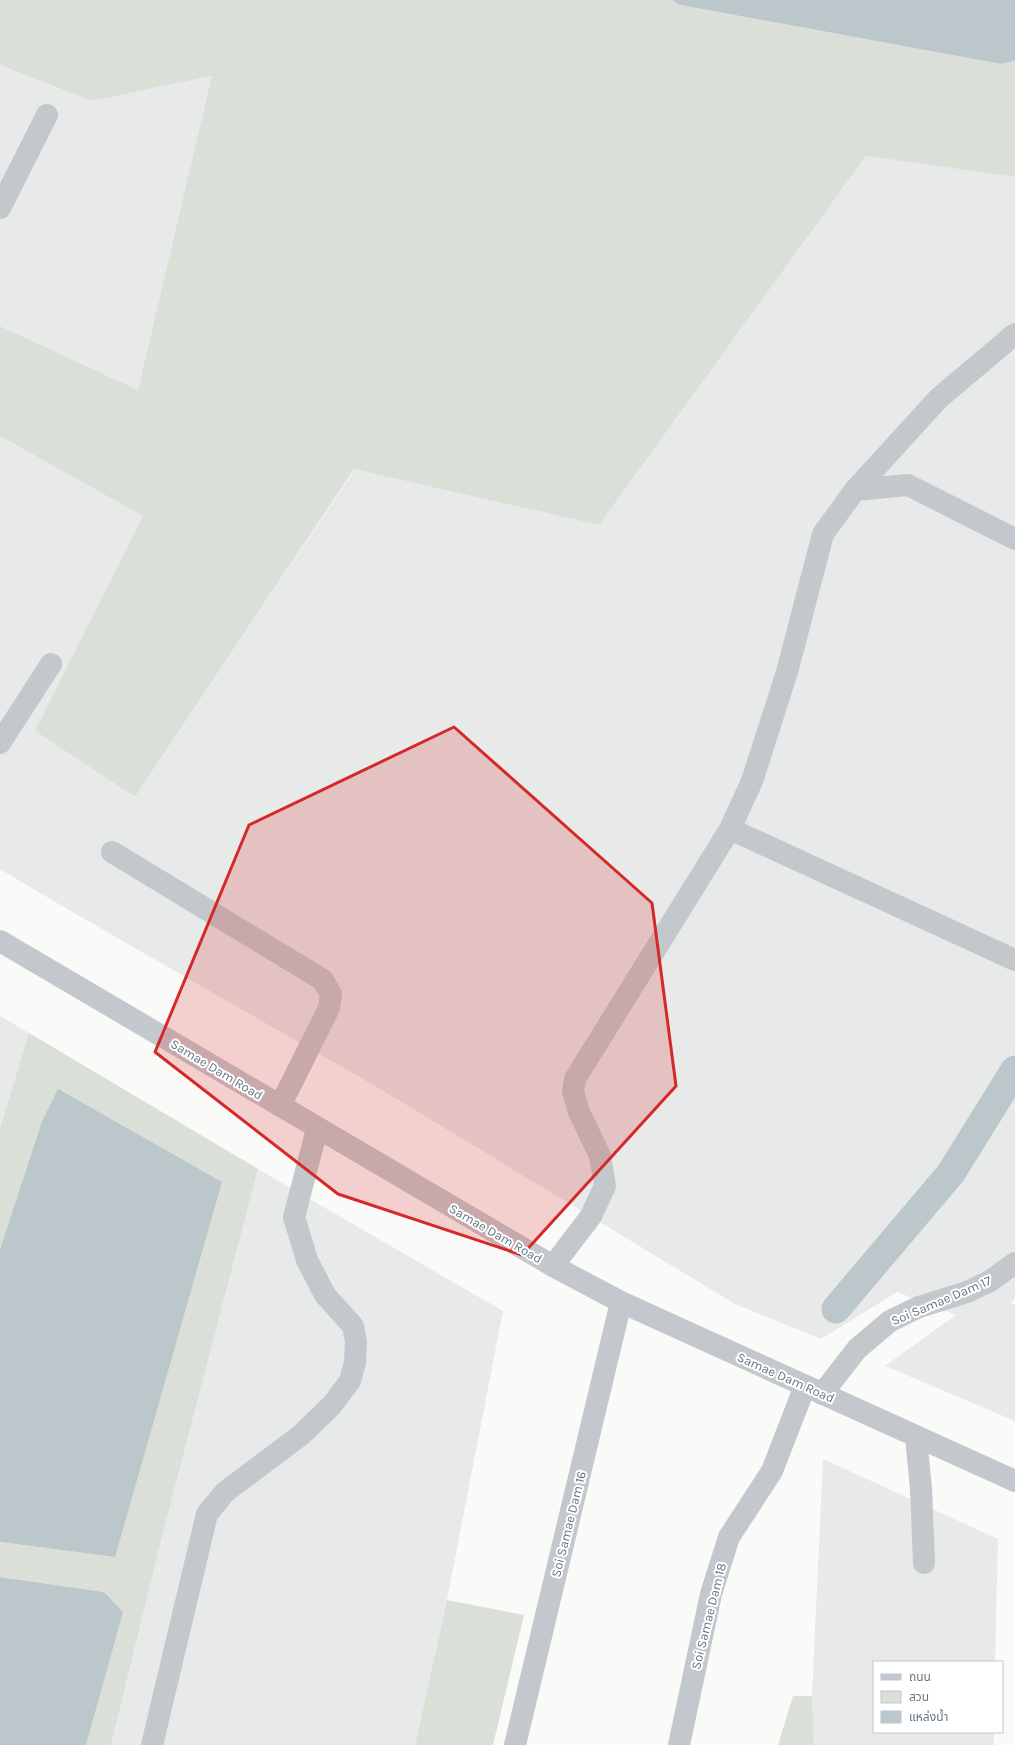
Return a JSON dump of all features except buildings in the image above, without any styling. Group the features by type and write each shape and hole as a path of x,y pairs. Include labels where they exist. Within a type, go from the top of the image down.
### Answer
{"street":[{"path":"0,208 47,115"},
{"path":"553,1266 591,1216 605,1186 600,1156 579,1112 573,1091 575,1079 730,829 752,781 787,672 823,534 855,490 939,398 1015,334"},
{"path":"855,490 908,485 1015,538"},
{"path":"0,743 51,664"},
{"path":"730,829 1015,960"},
{"path":"112,852 323,980 331,994 329,1008 280,1106"},
{"name":"Samae Dam Road","path":"0,941 317,1129 553,1266 621,1302 1015,1481"},
{"path":"152,1745 207,1514 225,1492 301,1435 332,1405 350,1381 355,1362 356,1342 353,1326 325,1295 307,1260 294,1217 317,1129"},
{"name":"Soi Samae Dam 17","path":"814,1390 857,1349 890,1321 920,1307 967,1292 990,1281 1015,1263"},
{"name":"Soi Samae Dam 16","path":"514,1745 621,1302"},
{"name":"Soi Samae Dam 18","path":"679,1745 711,1594 729,1537 772,1471 814,1390"},
{"path":"916,1437 921,1489 924,1562"}],"highlighted area":[{"path":"454,727 652,903 676,1086 522,1255 338,1194 155,1052 249,825"}],"shaded area":[{"path":"0,65 92,101 213,76 138,390 0,326"},
{"path":"866,156 1015,177 1015,1299 1011,1304 1015,1304 1015,1421 885,1366 956,1315 897,1292 821,1339 735,1304 382,1090 0,869 0,436 144,516 35,731 135,797 355,469 599,525"},
{"path":"0,1016 29,1033 0,1128"},
{"path":"258,1169 503,1311 447,1600 415,1745 111,1745 164,1529"},
{"path":"823,1459 998,1539 995,1661 873,1661 873,1733 994,1733 994,1745 814,1745 812,1696"}],"green space":[{"path":"0,0 672,0 680,5 1001,64 1015,61 1015,177 866,156 599,525 354,469 135,797 35,731 143,516 0,436 0,326 138,390 212,76 92,101 0,65"},
{"path":"29,1033 258,1169 164,1529 111,1745 86,1745 122,1612 104,1592 0,1577 0,1542 115,1557 42,1121 0,1249 0,1128"},
{"path":"447,1600 524,1615 493,1745 415,1745"},
{"path":"793,1696 812,1696 814,1745 778,1745"}],"water":[{"path":"672,0 1015,0 1015,61 1001,64 680,5"},
{"path":"58,1089 222,1182 115,1557 0,1542 0,1249 42,1121"},
{"path":"0,1577 104,1592 123,1612 86,1745 0,1745"}],"waterway":[{"path":"836,1309 951,1173 1015,1070"}]}
